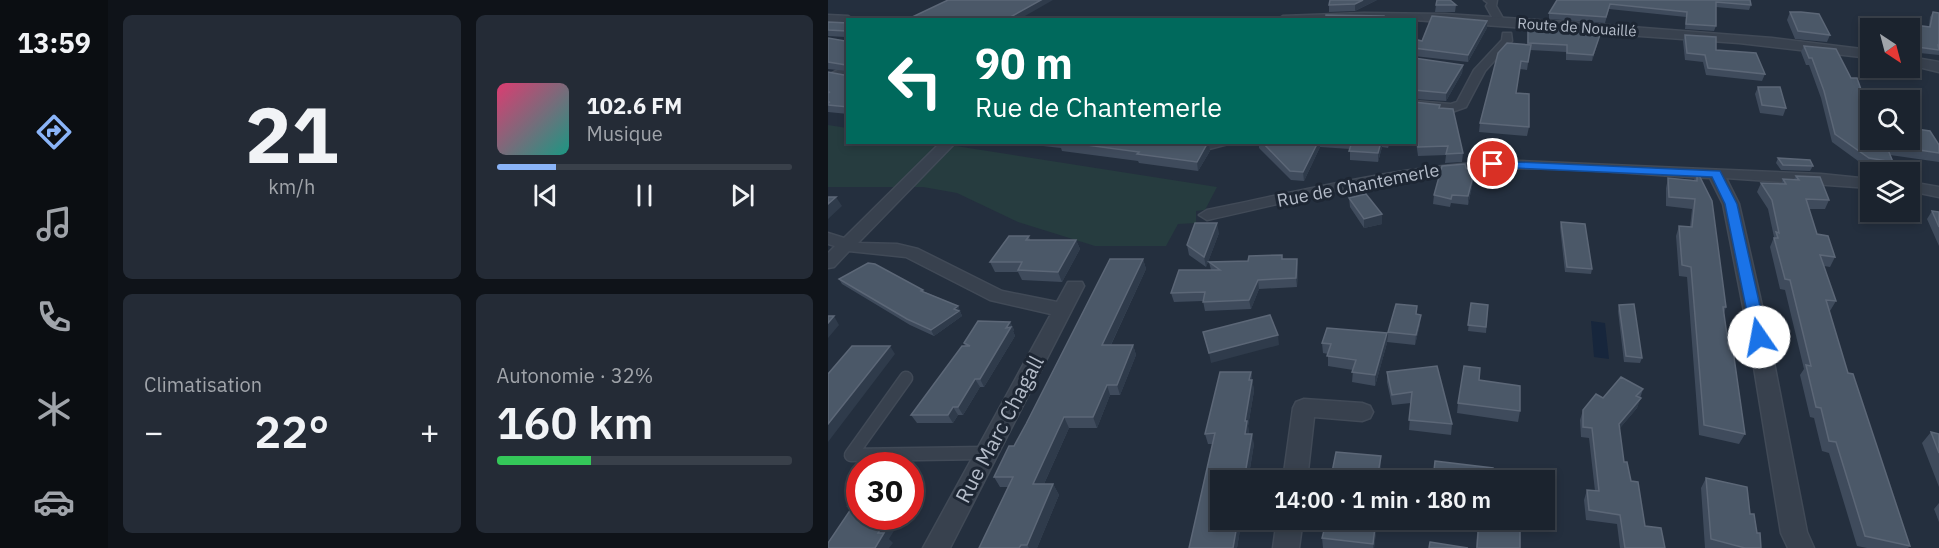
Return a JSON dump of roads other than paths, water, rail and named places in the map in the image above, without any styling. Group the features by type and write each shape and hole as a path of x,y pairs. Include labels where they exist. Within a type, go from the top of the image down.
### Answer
{"street":[{"path":"1493,1 1491,6 1500,22"},
{"name":"Route de Nouaillé","path":"1312,18 1342,16 1395,18"},
{"path":"828,19 846,20"},
{"name":"Route de Nouaillé","path":"1416,19 1500,22 1776,42 1860,53"},
{"path":"1416,105 1452,108 1462,104 1474,69 1507,41 1507,35"},
{"path":"1920,63 1939,67"},
{"path":"831,75 846,69"},
{"path":"831,75 846,77"},
{"path":"828,262 947,144"},
{"path":"1198,144 1216,146 1222,144"},
{"name":"Rue de Chantemerle","path":"1207,215 1395,176 1463,166 1520,165 1821,178 1860,182"},
{"path":"1716,174 1731,204 1759,337 1794,533 1801,548"},
{"path":"1920,189 1939,192"},
{"path":"828,238 859,249 904,251 997,296 1063,310"},
{"name":"Rue Marc Chagall","path":"936,548 1075,286"},
{"path":"1296,470 1304,408 1362,412"},
{"path":"1286,548 1288,530"}],"lane":[{"path":"906,378 851,455 986,453"}],"water":[{"path":"1591,321 1605,323 1609,359 1594,357"}]}
